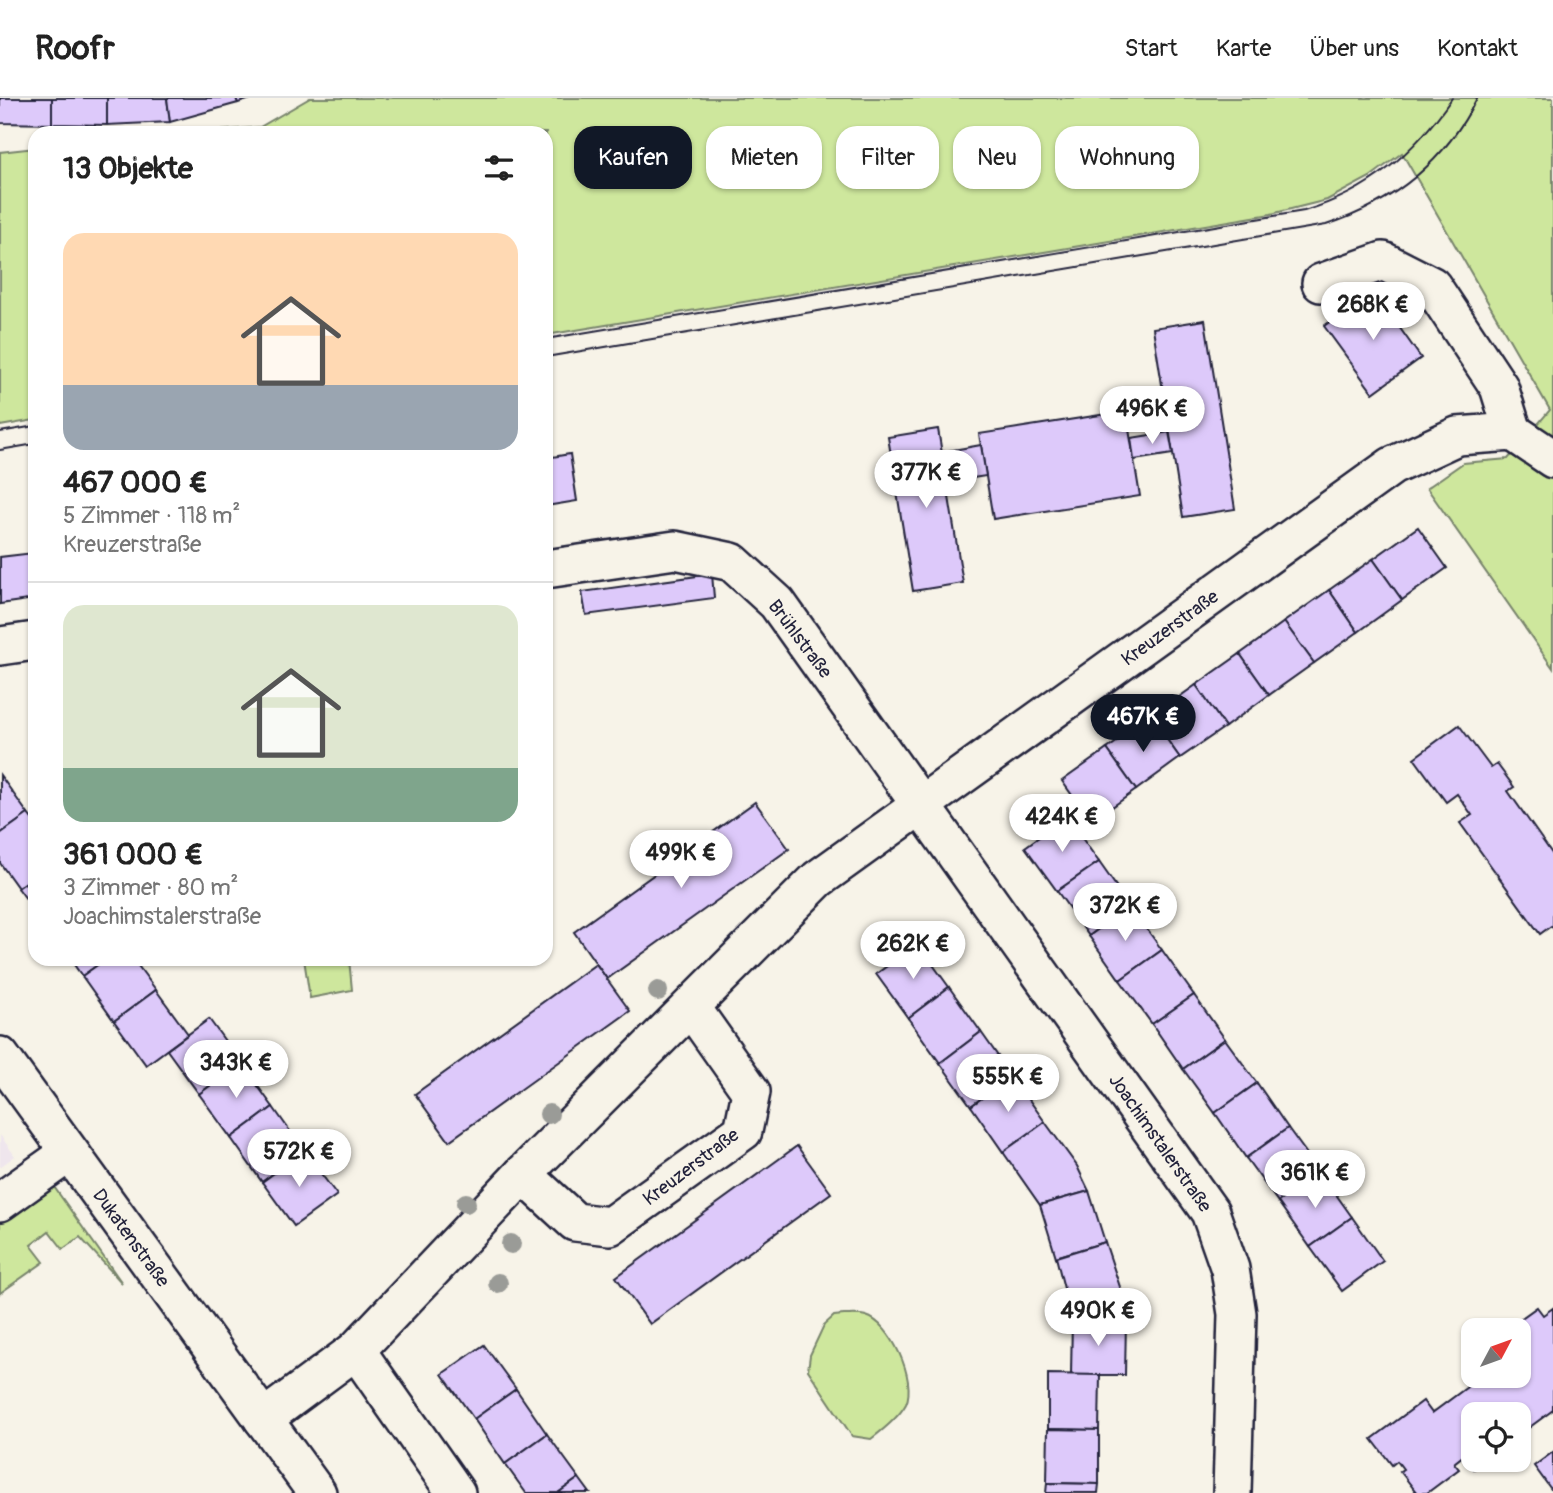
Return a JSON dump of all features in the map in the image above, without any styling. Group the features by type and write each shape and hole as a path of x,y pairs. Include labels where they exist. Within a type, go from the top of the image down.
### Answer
{"street":[{"path":"1321,283 1383,261 1432,286 1499,387 1513,432 1553,459"},
{"name":"Kreuzerstraße","path":"263,1419 356,1350 523,1174 818,879 921,808 1392,466 1457,436 1513,432"},
{"name":"Brühlstraße","path":"553,568 675,550 732,562 777,603 921,808"},
{"path":"0,646 28,642"},
{"name":"Joachimstalerstraße","path":"921,808 1210,1212 1230,1269 1237,1314 1231,1493"},
{"name":"Kreuzerstraße","path":"523,1174 575,1222 610,1226 743,1131 751,1092 691,1007"},
{"name":"Dukatenstraße","path":"0,1056 317,1493"},
{"path":"0,1201 69,1153"},
{"path":"356,1350 456,1493"}],"shaded area":[{"path":"0,1135 15,1156 0,1167"}],"green space":[{"path":"310,98 1553,98 1553,668 1427,488 1463,463 1508,459 1550,410 1402,153 1370,177 1327,200 1271,214 553,334 553,126 262,126"},
{"path":"28,149 28,421 0,426 0,152"},
{"path":"305,966 350,966 352,990 310,998"},
{"path":"52,1184 122,1283 80,1237 63,1249 49,1231 31,1245 44,1262 0,1293 0,1219"},
{"path":"834,1316 866,1316 884,1329 900,1354 908,1381 908,1394 903,1409 871,1439 852,1436 808,1370 810,1355 824,1325"}],"building":[{"path":"0,98 52,98 52,124 0,123"},
{"path":"52,98 107,98 107,125 52,124"},
{"path":"107,98 167,98 170,122 107,125"},
{"path":"167,98 236,98 238,103 170,122"},
{"path":"236,98 254,98 238,103"},
{"path":"1373,290 1421,358 1373,393 1324,326"},
{"path":"1205,320 1235,509 1183,517 1153,328"},
{"path":"1126,411 1140,496 993,519 979,434"},
{"path":"938,429 963,583 913,591 888,437"},
{"path":"1169,432 1173,454 1134,460 1131,438"},
{"path":"981,445 986,476 947,482 942,452"},
{"path":"570,454 577,501 553,505 553,457"},
{"path":"1418,527 1447,568 1402,600 1373,559"},
{"path":"28,554 28,600 0,604 0,557"},
{"path":"1373,559 1402,600 1358,632 1329,590"},
{"path":"712,574 714,598 586,615 582,592"},
{"path":"1329,590 1358,632 1314,663 1284,622"},
{"path":"1284,622 1314,663 1269,695 1240,654"},
{"path":"1240,654 1269,695 1225,727 1196,685"},
{"path":"1196,685 1225,727 1180,758 1151,717"},
{"path":"1151,717 1180,758 1136,790 1107,749"},
{"path":"1459,725 1491,768 1497,764 1514,787 1508,791 1553,855 1553,928 1551,926 1540,934 1460,823 1472,815 1457,794 1446,802 1414,758"},
{"path":"1107,749 1136,790 1091,822 1062,781"},
{"path":"0,775 28,814 0,834"},
{"path":"755,802 789,849 607,979 574,932"},
{"path":"28,814 28,881 18,888 0,863 0,834"},
{"path":"1067,817 1099,862 1057,891 1025,847"},
{"path":"1099,862 1130,906 1089,936 1057,891"},
{"path":"28,881 28,902 18,888"},
{"path":"1130,906 1162,950 1120,980 1089,936"},
{"path":"918,944 949,987 908,1018 876,974"},
{"path":"1162,950 1194,995 1152,1024 1120,980"},
{"path":"596,964 630,1011 449,1141 415,1094"},
{"path":"75,966 96,966 82,976"},
{"path":"96,966 138,966 156,990 114,1021 82,976"},
{"path":"949,987 981,1032 940,1063 908,1018"},
{"path":"156,990 188,1034 146,1065 114,1021"},
{"path":"1194,995 1225,1039 1183,1069 1152,1024"},
{"path":"209,1019 241,1063 199,1094 167,1050"},
{"path":"981,1032 1012,1076 971,1106 940,1063"},
{"path":"1225,1039 1257,1083 1215,1113 1183,1069"},
{"path":"241,1063 273,1107 231,1138 199,1094"},
{"path":"1012,1076 1045,1122 1003,1152 971,1106"},
{"path":"1257,1083 1288,1128 1246,1158 1215,1113"},
{"path":"273,1107 304,1151 262,1182 231,1138"},
{"path":"1045,1122 1077,1166 1089,1191 1040,1205 1003,1152"},
{"path":"1288,1128 1320,1172 1278,1202 1246,1158"},
{"path":"797,1146 831,1193 650,1324 616,1277"},
{"path":"304,1151 337,1195 294,1226 262,1182"},
{"path":"1320,1172 1352,1217 1310,1247 1278,1202"},
{"path":"1089,1191 1105,1242 1056,1257 1040,1205"},
{"path":"1352,1217 1383,1261 1342,1291 1310,1247"},
{"path":"1105,1242 1122,1293 1126,1320 1072,1320 1056,1257"},
{"path":"1537,1307 1543,1315 1553,1308 1553,1410 1531,1426 1531,1402 1461,1402 1461,1458 1454,1463 1459,1469 1427,1493 1417,1493 1400,1471 1403,1469 1397,1461 1392,1465 1372,1439 1423,1401 1432,1413 1466,1388 1531,1388 1531,1318 1522,1318"},
{"path":"1072,1320 1126,1320 1125,1375 1071,1375"},
{"path":"484,1345 516,1389 474,1419 442,1374"},
{"path":"1048,1374 1100,1375 1099,1430 1048,1429"},
{"path":"516,1389 547,1434 505,1464 474,1419"},
{"path":"1048,1429 1099,1430 1099,1484 1047,1483"},
{"path":"547,1434 579,1478 558,1493 526,1493 505,1464"},
{"path":"1553,1452 1553,1492 1534,1466"},
{"path":"579,1478 590,1493 558,1493"},
{"path":"1047,1483 1099,1484 1098,1493 1046,1493"}],"tram line":[{"path":"553,338 1304,211 1349,193 1388,168 1422,136 1452,98"},
{"path":"553,356 1326,225 1374,205 1415,177 1449,142 1477,98"},
{"path":"0,432 28,427"},
{"path":"0,450 28,445"}]}
